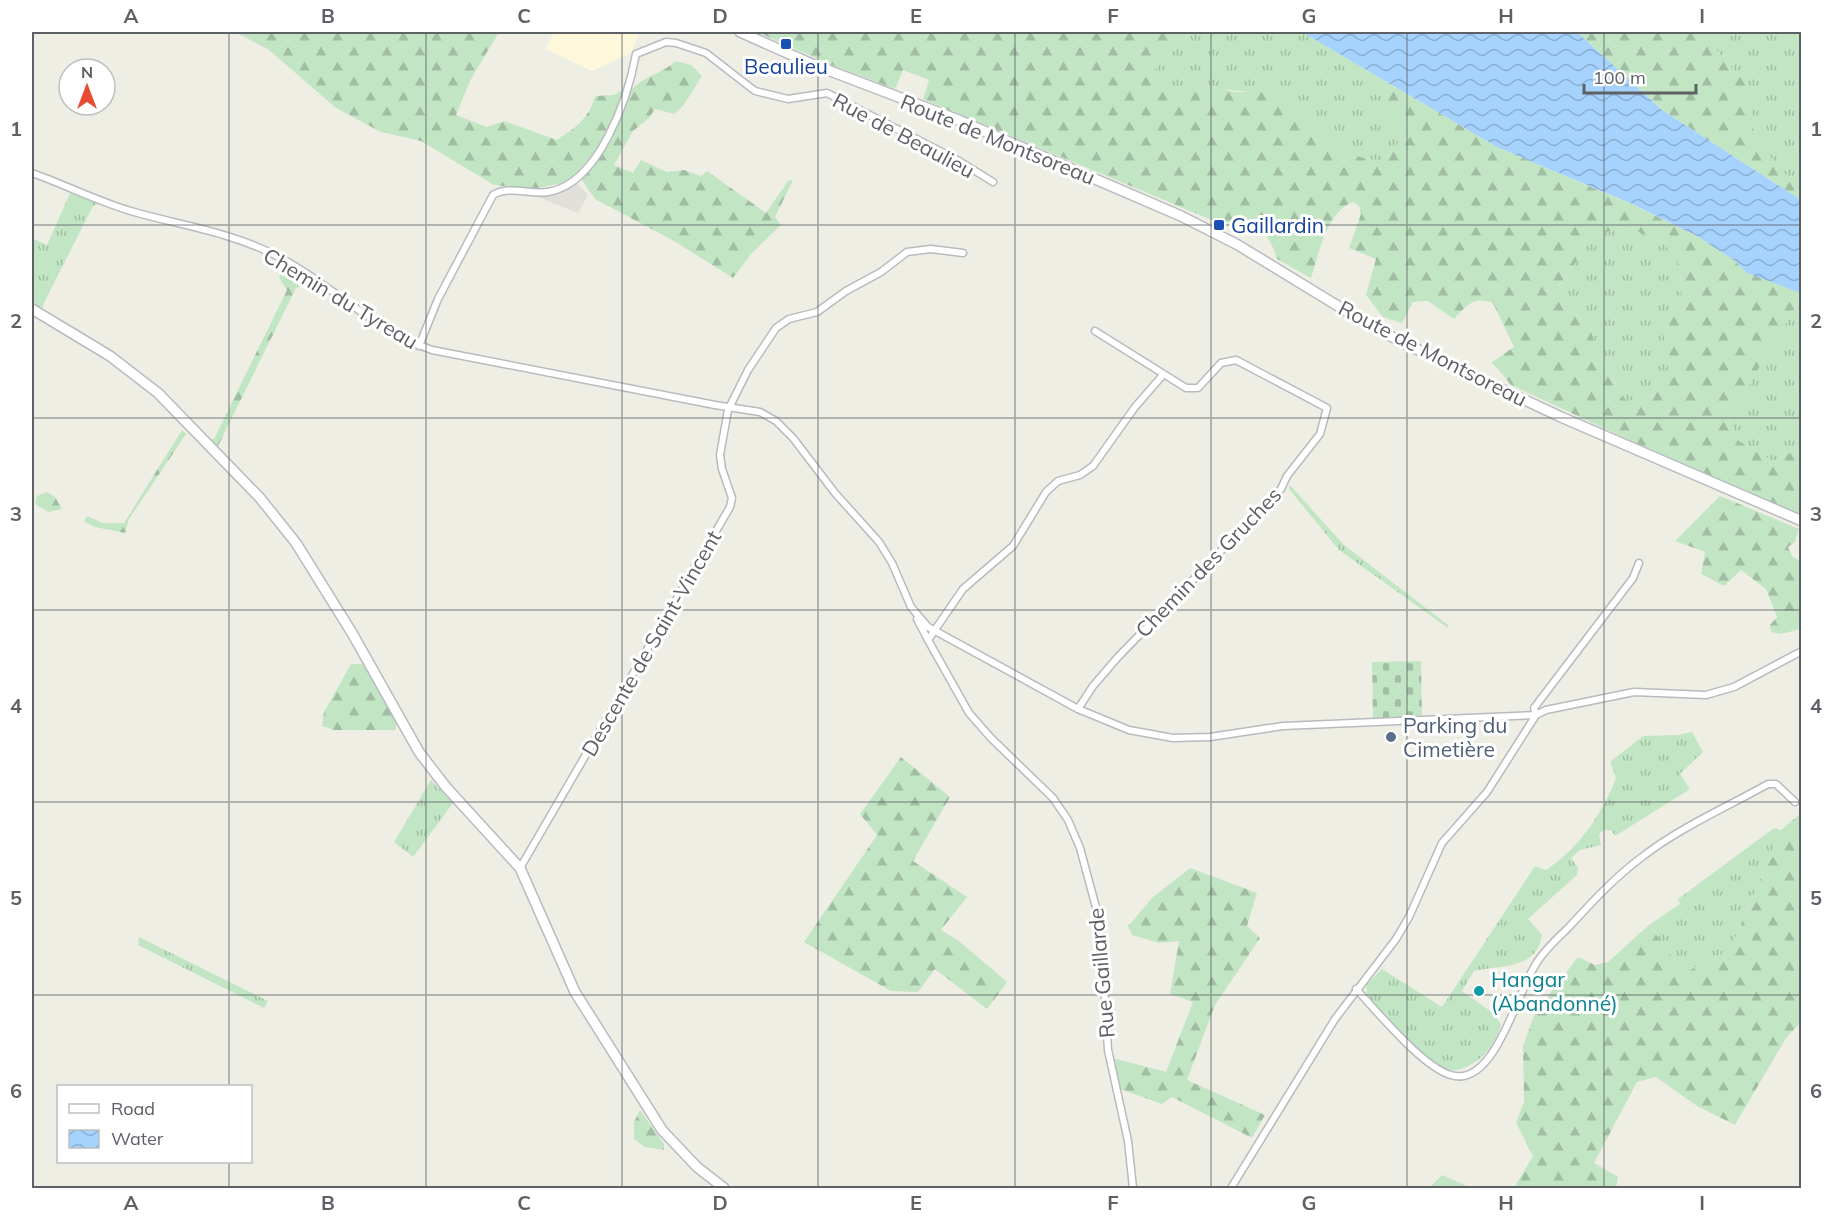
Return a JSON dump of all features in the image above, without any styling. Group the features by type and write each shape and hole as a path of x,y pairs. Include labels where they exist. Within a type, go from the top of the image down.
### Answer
{"main road":[{"name":"Route de Montsoreau","path":"740,32 804,61 956,119 1181,216 1246,250 1369,325 1408,345 1562,417 1802,521"},
{"path":"32,309 138,376 158,393 272,512 296,543 352,633 419,752 446,787 520,868 566,975 641,1098 676,1148 724,1188"}],"street":[{"name":"Rue de Beaulieu","path":"419,346 447,282 493,195 504,191 538,193 555,191 580,177 594,161 608,133 629,84 636,54 668,42 701,50 755,91 788,99 827,93 958,161 993,182"},
{"name":"Chemin du Tyreau","path":"32,173 128,210 225,236 262,249 297,268 381,327 419,346 448,355 752,410 768,416 793,438 836,494 865,524 886,551 916,615"},
{"name":"Descente de Saint-Vincent","path":"520,868 730,507 732,498 722,470 720,455 729,407 748,370 776,328 782,322 817,312 846,291 881,272 907,252 931,249 963,254"},
{"path":"928,640 970,582 1012,546 1046,492 1058,481 1080,475 1093,466 1135,407 1162,376 1095,331"},
{"name":"Chemin des Gruches","path":"1078,709 1093,686 1118,657 1281,489 1287,476 1320,434 1327,408 1236,360 1221,363 1198,388 1186,388 1162,376"},
{"path":"1231,1188 1335,1018 1396,939 1409,917 1442,843 1487,792 1536,715 1534,708 1633,578 1639,563"},
{"path":"916,615 934,631 1078,709 1129,729 1173,738 1210,737 1283,726 1536,715 1546,710 1620,693 1643,692 1692,696 1714,693 1734,687 1802,651"},
{"name":"Rue Gaillarde","path":"916,615 969,712 1053,798 1068,820 1080,848 1101,926 1108,1050 1128,1141 1133,1188"},
{"path":"1356,989 1405,1042 1438,1069 1455,1076 1469,1074 1483,1064 1499,1045 1520,991 1536,962 1590,904 1642,856 1768,784 1776,784 1795,802"}],"shaded area":[{"path":"554,32 639,32 631,53 592,71 546,49"},
{"path":"577,183 588,195 578,213 537,197 561,192"}],"green space":[{"path":"235,32 499,32 471,79 456,115 487,127 504,121 557,140 585,117 595,96 614,95 624,89 632,89 676,61 691,65 702,76 683,106 674,114 655,109 649,118 633,131 614,165 633,173 641,160 667,172 684,170 701,176 707,171 766,213 788,181 793,180 775,217 781,225 751,254 733,278 674,241 595,199 581,179 533,189 494,185 421,141 381,132 336,108 269,50"},
{"path":"757,32 1191,32 1149,76 1161,91 1175,95 1197,81 1228,91 1271,94 1287,102 1335,144 1348,152 1365,158 1385,160 1401,139 1400,130 1383,107 1390,84 1497,147 1631,204 1697,236 1735,261 1747,273 1796,289 1799,301 1728,420 1739,441 1773,461 1794,451 1801,452 1801,515 1627,439 1511,385 1492,362 1514,347 1493,303 1476,301 1471,303 1454,319 1428,301 1413,302 1402,323 1383,317 1366,295 1376,259 1349,248 1361,214 1359,206 1353,202 1344,207 1330,224 1311,278 1277,259 1267,236 1255,226 1214,221 923,99 929,80 903,70 895,89 834,66","holes":["1631,229 1657,240 1672,251 1679,268 1682,296 1660,325 1669,360 1667,379 1662,388 1641,403 1624,399 1596,346 1590,328 1570,308 1557,288 1580,257 1588,234"]},
{"path":"1191,32 1302,32 1390,84 1383,107 1400,130 1401,139 1385,160 1371,160 1347,154 1270,94 1220,89 1197,81 1175,95 1161,91 1149,76"},
{"path":"1577,32 1801,32 1801,200"},
{"path":"1577,32 1701,32 1752,91 1753,129 1774,162 1801,189 1801,200 1662,110"},
{"path":"71,191 100,203 93,206 41,309 32,302 32,238 47,245"},
{"path":"1631,229 1657,240 1672,251 1679,268 1682,296 1661,325 1670,360 1667,379 1662,388 1641,403 1624,399 1596,346 1590,328 1570,308 1557,288 1580,257 1588,234"},
{"path":"283,266 301,276 308,285 296,288 216,450 204,438 214,439 287,290 279,278"},
{"path":"1796,289 1802,293 1801,452 1794,451 1773,461 1739,441 1728,420 1799,301"},
{"path":"182,430 186,434 129,519 125,533 95,527 84,521 87,516 103,523 124,523"},
{"path":"1290,485 1344,545 1448,625 1448,628 1339,550 1289,489"},
{"path":"47,492 55,497 62,509 48,512 35,504 37,496"},
{"path":"1720,496 1799,529 1795,542 1788,547 1792,556 1801,562 1801,629 1781,634 1771,632 1770,625 1777,617 1766,589 1741,570 1724,586 1701,574 1705,552 1675,541"},
{"path":"1421,661 1422,719 1373,721 1372,662"},
{"path":"351,664 364,664 396,722 396,730 334,730 322,726 324,712"},
{"path":"1692,732 1703,752 1680,774 1690,789 1615,836 1611,830 1604,830 1599,834 1601,845 1580,850 1571,858 1578,868 1577,875 1528,919 1542,935 1533,955 1516,964 1474,971 1462,991 1493,1013 1501,1024 1488,1050 1471,1065 1454,1070 1440,1067 1420,1053 1367,995 1366,985 1382,969 1442,1007 1535,866 1546,870 1569,851 1588,829 1604,804 1616,778 1610,762 1643,736"},
{"path":"901,757 950,797 913,861 967,897 941,930 959,941 1007,982 987,1009 935,969 918,992 891,991 804,942 877,835 860,814"},
{"path":"431,780 453,803 413,857 394,842"},
{"path":"1801,813 1801,1022 1786,1038 1735,1125 1697,1106 1656,1077 1637,1082 1594,1163 1618,1177 1616,1188 1514,1188 1533,1156 1516,1123 1524,1102 1523,1046 1535,1013 1578,957 1595,965 1608,962 1649,925 1684,973 1730,950 1781,830"},
{"path":"1774,828 1781,830 1730,950 1684,973 1649,925 1680,904 1678,899"},
{"path":"1190,868 1257,893 1247,926 1260,938 1215,1005 1187,1080 1265,1115 1252,1138 1172,1097 1162,1104 1117,1088 1109,1057 1166,1072 1193,1002 1170,994 1179,941 1159,943 1132,935 1127,924 1130,924 1152,898"},
{"path":"139,937 268,1001 264,1008 138,945"},
{"path":"640,1110 664,1144 664,1150 645,1147 634,1139 634,1122"},
{"path":"1442,1175 1471,1188 1429,1188"}],"water":[{"path":"1302,32 1577,32 1662,110 1801,200 1801,293 1747,273 1735,261 1697,236 1632,204 1497,147"}],"place":[{"name":"Beaulieu","path":"786,44"},
{"name":"Gaillardin","path":"1219,225"},
{"name":"Parking du Cimetière","path":"1391,737"},
{"name":"Hangar (Abandonné)","path":"1479,991"}]}
